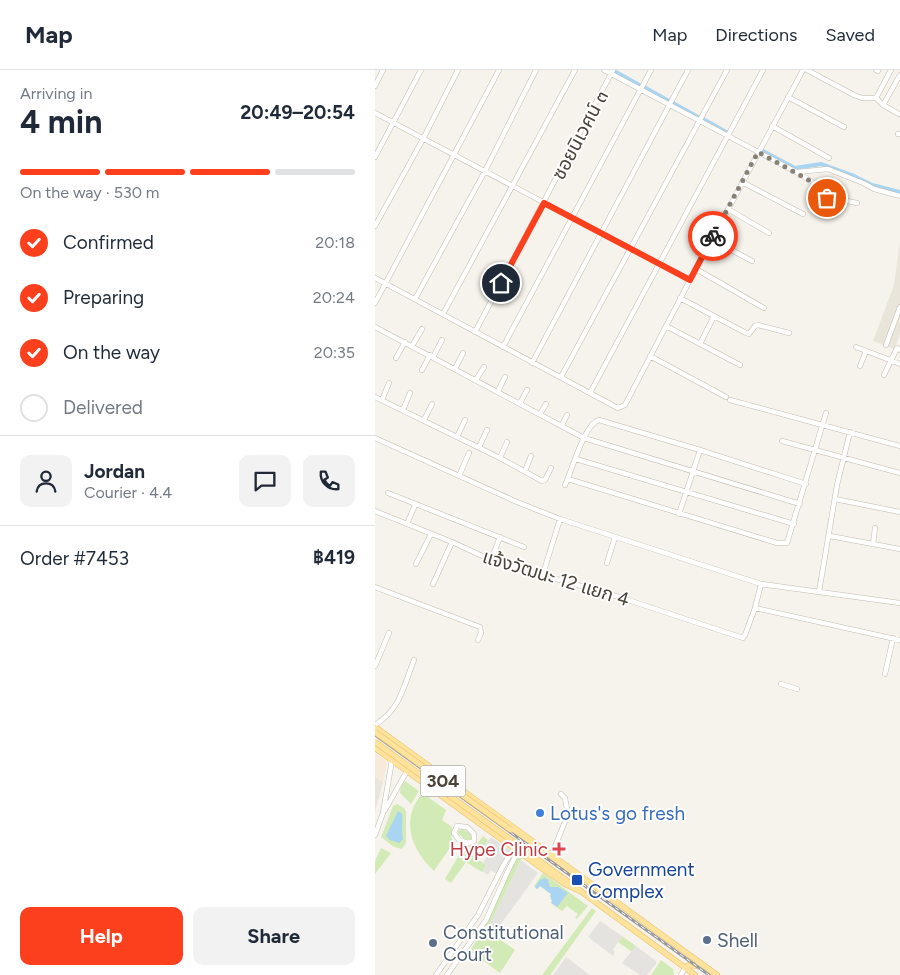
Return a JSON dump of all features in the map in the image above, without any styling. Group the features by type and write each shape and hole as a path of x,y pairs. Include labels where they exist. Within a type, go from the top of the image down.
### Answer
{"main road":[{"name":"304","path":"375,726 393,741 717,975"},
{"name":"304","path":"375,732 568,871 586,880"},
{"path":"385,755 389,755 393,751 395,745 393,741"},
{"name":"304","path":"375,742 695,975"},
{"name":"304","path":"375,748 516,850 565,884 580,891"},
{"path":"407,771 417,758"},
{"path":"423,783 421,780 423,773 434,770"},
{"path":"685,968 689,965 706,967"}],"street":[{"path":"375,86 383,70"},
{"path":"375,157 421,70"},
{"path":"375,226 423,139 458,70"},
{"path":"375,303 499,70"},
{"path":"415,299 485,171 536,70"},
{"path":"443,314 575,70"},
{"path":"604,70 612,72 700,122 796,172 816,184 827,198 857,204"},
{"path":"503,347 651,70"},
{"path":"533,363 688,70"},
{"path":"561,377 727,70"},
{"path":"590,393 763,70"},
{"path":"375,278 614,406 621,407 625,405 695,269 803,70"},
{"path":"807,70 854,95 862,98 876,98 883,105 899,114"},
{"path":"876,98 891,70"},
{"name":"ซอยนิเวศน์ ๓","path":"475,332 612,72"},
{"path":"883,105 900,74"},
{"path":"788,97 844,127"},
{"path":"375,113 690,280"},
{"path":"772,126 829,158"},
{"path":"796,172 829,169 873,189 900,196"},
{"path":"742,182 803,214"},
{"path":"727,210 769,233"},
{"path":"711,239 752,261"},
{"path":"695,269 764,308"},
{"path":"680,298 749,334 758,325 789,333"},
{"path":"886,345 898,318 900,307"},
{"path":"700,344 714,316"},
{"path":"666,326 740,365"},
{"path":"375,327 584,438 800,504"},
{"path":"412,346 422,329"},
{"path":"422,370 443,340"},
{"path":"396,358 405,342"},
{"path":"884,375 899,349 900,342"},
{"path":"856,347 900,364"},
{"path":"859,366 866,350"},
{"path":"455,369 463,352"},
{"path":"650,356 728,398 900,446"},
{"path":"476,380 484,367"},
{"path":"498,391 505,377"},
{"path":"382,400 389,383"},
{"path":"520,403 527,390"},
{"path":"403,410 411,393"},
{"path":"375,397 479,447 544,481 551,468"},
{"path":"424,420 432,404"},
{"path":"541,414 546,404"},
{"path":"567,479 679,514 782,543 787,542 826,413"},
{"path":"562,425 567,415"},
{"path":"457,437 465,420"},
{"path":"565,485 584,438 591,425 599,420 806,484"},
{"path":"479,447 487,430"},
{"path":"819,592 843,458 851,432"},
{"path":"375,438 560,519 761,584 900,603"},
{"path":"782,441 900,473"},
{"path":"500,458 507,442"},
{"path":"679,514 700,450"},
{"path":"459,476 469,453"},
{"path":"525,471 531,456"},
{"path":"576,459 794,524"},
{"path":"388,494 524,547"},
{"path":"835,498 900,512"},
{"path":"407,524 415,505"},
{"name":"แจ้งวัฒนะ 12 แยก 4","path":"375,511 491,560 619,597 743,638 755,608"},
{"path":"543,574 560,519"},
{"path":"873,544 875,528"},
{"path":"416,564 431,534"},
{"path":"829,536 900,549"},
{"path":"491,560 500,537"},
{"path":"607,562 615,537"},
{"path":"433,584 452,542"},
{"path":"761,584 755,608 900,640"},
{"path":"375,587 480,627 481,632 478,640"},
{"path":"375,666 389,633"},
{"path":"885,674 893,638"},
{"path":"375,726 384,720 395,708 414,660"},
{"path":"781,684 797,688"},
{"path":"383,813 392,760"},
{"path":"375,835 383,813 407,771"},
{"path":"552,854 568,814 565,798 561,794"},
{"path":"457,826 467,828 474,834 474,841 472,843 465,843 459,840 454,833 457,826"},
{"path":"436,975 479,914 503,866 516,850"},
{"path":"447,975 487,918 516,850"},
{"path":"485,903 492,907"},
{"path":"479,914 487,918"},
{"path":"464,935 471,940"},
{"path":"681,975 685,968"}],"shaded area":[{"path":"900,242 900,334 894,349 873,341 894,285"},
{"path":"375,753 387,762 383,782 375,777"},
{"path":"375,777 383,782 375,812"},
{"path":"491,837 511,851 497,874 491,870 488,875 482,871 487,866 483,863 488,855 482,849"},
{"path":"521,860 538,873 495,932 488,928"},
{"path":"600,921 622,936 613,950 615,952 613,956 588,937"},
{"path":"636,946 656,961 656,964 647,975 640,975 622,963"},
{"path":"566,957 590,975 553,975"}],"green space":[{"path":"405,781 419,791 411,804 400,793"},
{"path":"424,794 446,810 442,820 452,827 453,835 451,837 454,842 434,871 420,854 411,835 411,815 421,795"},
{"path":"397,804 404,808 406,812 406,843 402,849 394,847 381,837 393,806"},
{"path":"463,829 471,834 471,840 466,841 458,833 459,830"},
{"path":"483,836 488,840 485,845 476,847 473,852 475,858 487,865 482,872 466,862 451,883 445,879 463,848 478,843"},
{"path":"381,848 391,853 375,874 375,861"},
{"path":"519,856 522,858 488,928 485,924"},
{"path":"543,873 588,906 577,919 575,918 578,914 567,906 562,911 551,903 551,894 540,886 537,889 534,886"},
{"path":"592,908 596,911 550,975 542,975"},
{"path":"485,929 515,950 500,973 470,951"},
{"path":"622,936 636,946 632,952 618,942"},
{"path":"661,960 673,969 674,975 651,975"}],"water":[{"path":"398,811 402,814 403,839 399,843 390,840 386,836"},
{"path":"545,878 548,880 550,887 558,887 568,893 557,907 551,903 551,894 540,886 537,889 535,887 540,880"}],"waterway":[{"path":"616,72 641,86"},
{"path":"644,87 669,101"},
{"path":"673,103 698,117"},
{"path":"703,119 728,133"},
{"path":"763,151 795,168 821,164 872,185 900,192"}],"railway":[{"path":"375,735 709,975"}],"way so far":[{"path":"713,236 758,152 816,184 827,198"}],"place":[{"name":"Lotus's go fresh","path":"540,813"},
{"name":"Hype Clinic","path":"559,849"},
{"name":"Government Complex","path":"577,880"},
{"name":"Shell","path":"707,940"},
{"name":"Constitutional Court","path":"433,943"}],"route":[{"path":"501,283 544,203 690,280 713,236"}]}
